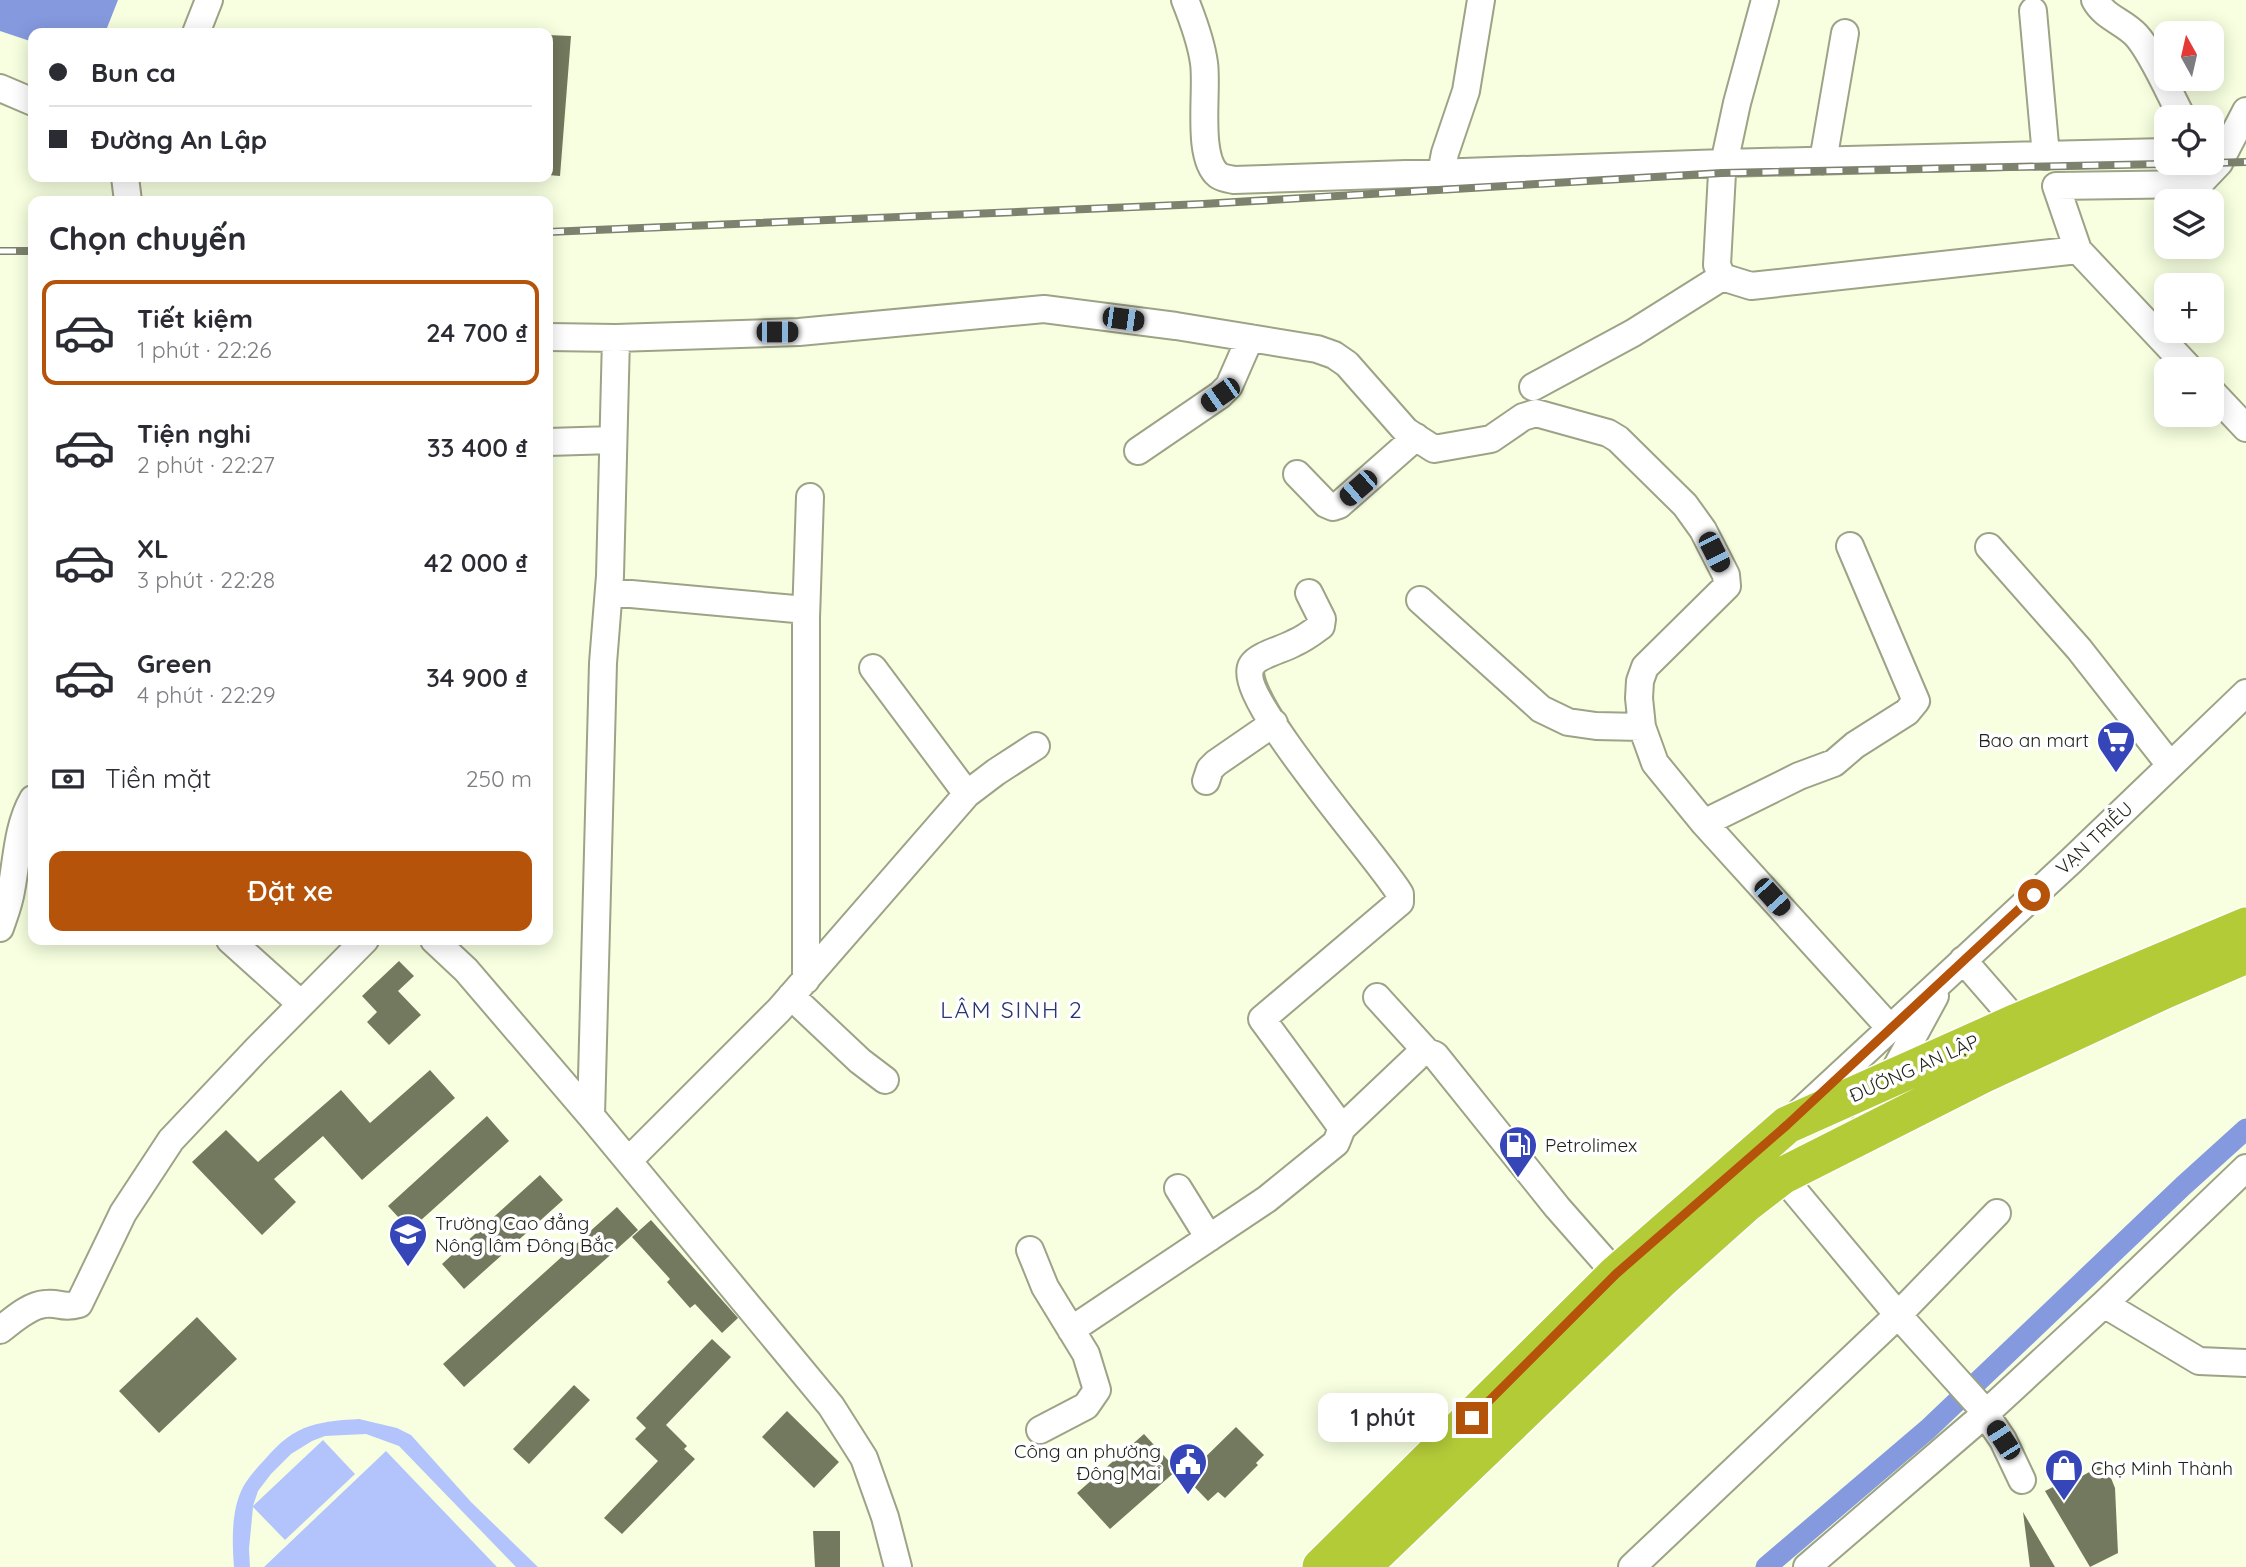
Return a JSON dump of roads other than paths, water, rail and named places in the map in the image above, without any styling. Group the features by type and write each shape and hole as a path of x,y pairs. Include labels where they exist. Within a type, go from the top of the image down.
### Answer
{"highway":[{"name":"ĐƯỜNG AN LẬP","path":"1321,1567 1616,1274 1787,1125 2017,1022 2246,926"},
{"name":"ĐƯỜNG AN LẬP","path":"1362,1567 1663,1278 1747,1203 1792,1171 1982,1074 2246,955"},
{"path":"1787,1125 1792,1171"}],"street":[{"path":"198,28 209,0"},
{"path":"1185,0 1204,62 1207,86 1205,138 1213,168 1220,177 1234,180 1724,163 2154,152"},
{"path":"1440,173 1466,91 1481,0"},
{"path":"1722,277 1717,265 1717,239 1724,163 1765,0"},
{"path":"2095,0 2105,14 2130,29 2142,43 2176,105"},
{"path":"2033,11 2046,156"},
{"path":"1823,161 1845,33"},
{"path":"0,88 28,100"},
{"path":"2224,142 2246,111"},
{"path":"2179,357 2078,250 2056,186 2200,184 2208,175"},
{"path":"1533,387 1633,333 1722,277 1751,286 2078,250"},
{"path":"553,337 616,338 799,332 1044,309 1176,326 1317,349 1334,355 1347,364 1406,431 1434,449 1491,439 1523,417 1536,413 1608,433 1618,439 1685,505 1703,530 1726,575 1727,586 1645,667 1640,681 1639,698 1642,727 1655,764 1704,823 1890,1028"},
{"path":"592,1116 603,677 610,592 616,338"},
{"path":"1138,452 1229,386 1250,338"},
{"path":"2224,405 2246,428"},
{"path":"1297,474 1326,504 1334,507 1416,437"},
{"path":"553,442 613,440"},
{"path":"810,497 799,988 860,1060 885,1080"},
{"path":"1704,823 1799,776 1834,763 1907,712 1916,701 1850,546"},
{"path":"1989,547 2079,649 2170,765"},
{"path":"610,592 806,610"},
{"path":"1309,593 1322,619 1321,626 1296,643 1256,660 1250,667 1249,674 1286,744 1400,894 1400,902 1262,1019 1342,1128"},
{"path":"1420,600 1541,709 1568,722 1596,726 1642,727"},
{"path":"873,668 967,794"},
{"name":"VẠN TRIỀU","path":"1787,1125 2246,693"},
{"path":"1206,781 1216,762 1274,723"},
{"path":"629,1160 799,988 967,794 1037,746"},
{"path":"0,928 11,895 18,839 28,808"},
{"path":"236,945 301,1004"},
{"path":"0,1330 15,1318 41,1304 56,1304 67,1308 79,1304 123,1213 171,1140 360,945"},
{"path":"439,945 466,970 592,1116 831,1406 864,1458 885,1517 898,1567"},
{"path":"1859,1136 1955,967 2017,1022"},
{"path":"1377,997 1427,1052 1435,1055 1557,1207 1616,1274"},
{"path":"1071,1330 1267,1199 1336,1143 1342,1128 1419,1055 1427,1052"},
{"path":"1807,1567 2104,1304 2246,1168"},
{"path":"1792,1171 1898,1315 1983,1410 2003,1440 2022,1480"},
{"path":"1178,1188 1209,1238"},
{"path":"1632,1567 1898,1315 1997,1213"},
{"path":"1030,1250 1045,1287 1086,1354 1097,1390 1086,1406 1040,1430"},
{"path":"2104,1304 2199,1361 2246,1363"}],"waterway":[{"path":"1766,1567 1928,1429 2246,1129"}],"railway":[{"path":"2224,163 2246,162"},
{"path":"553,232 1203,204 1722,173 2154,164"},
{"path":"0,251 28,251"}],"place":[{"name":"Bao an mart","path":"2116,774"},
{"name":"Petrolimex","path":"1518,1179"},
{"name":"Trường Cao đẳng Nông lâm Đông Bắc","path":"408,1268"},
{"name":"Công an phường Đông Mai","path":"1188,1496"},
{"name":"Chợ Minh Thành","path":"2064,1502"}],"district":[{"name":"LÂM SINH 2","path":"1012,1010"}]}
